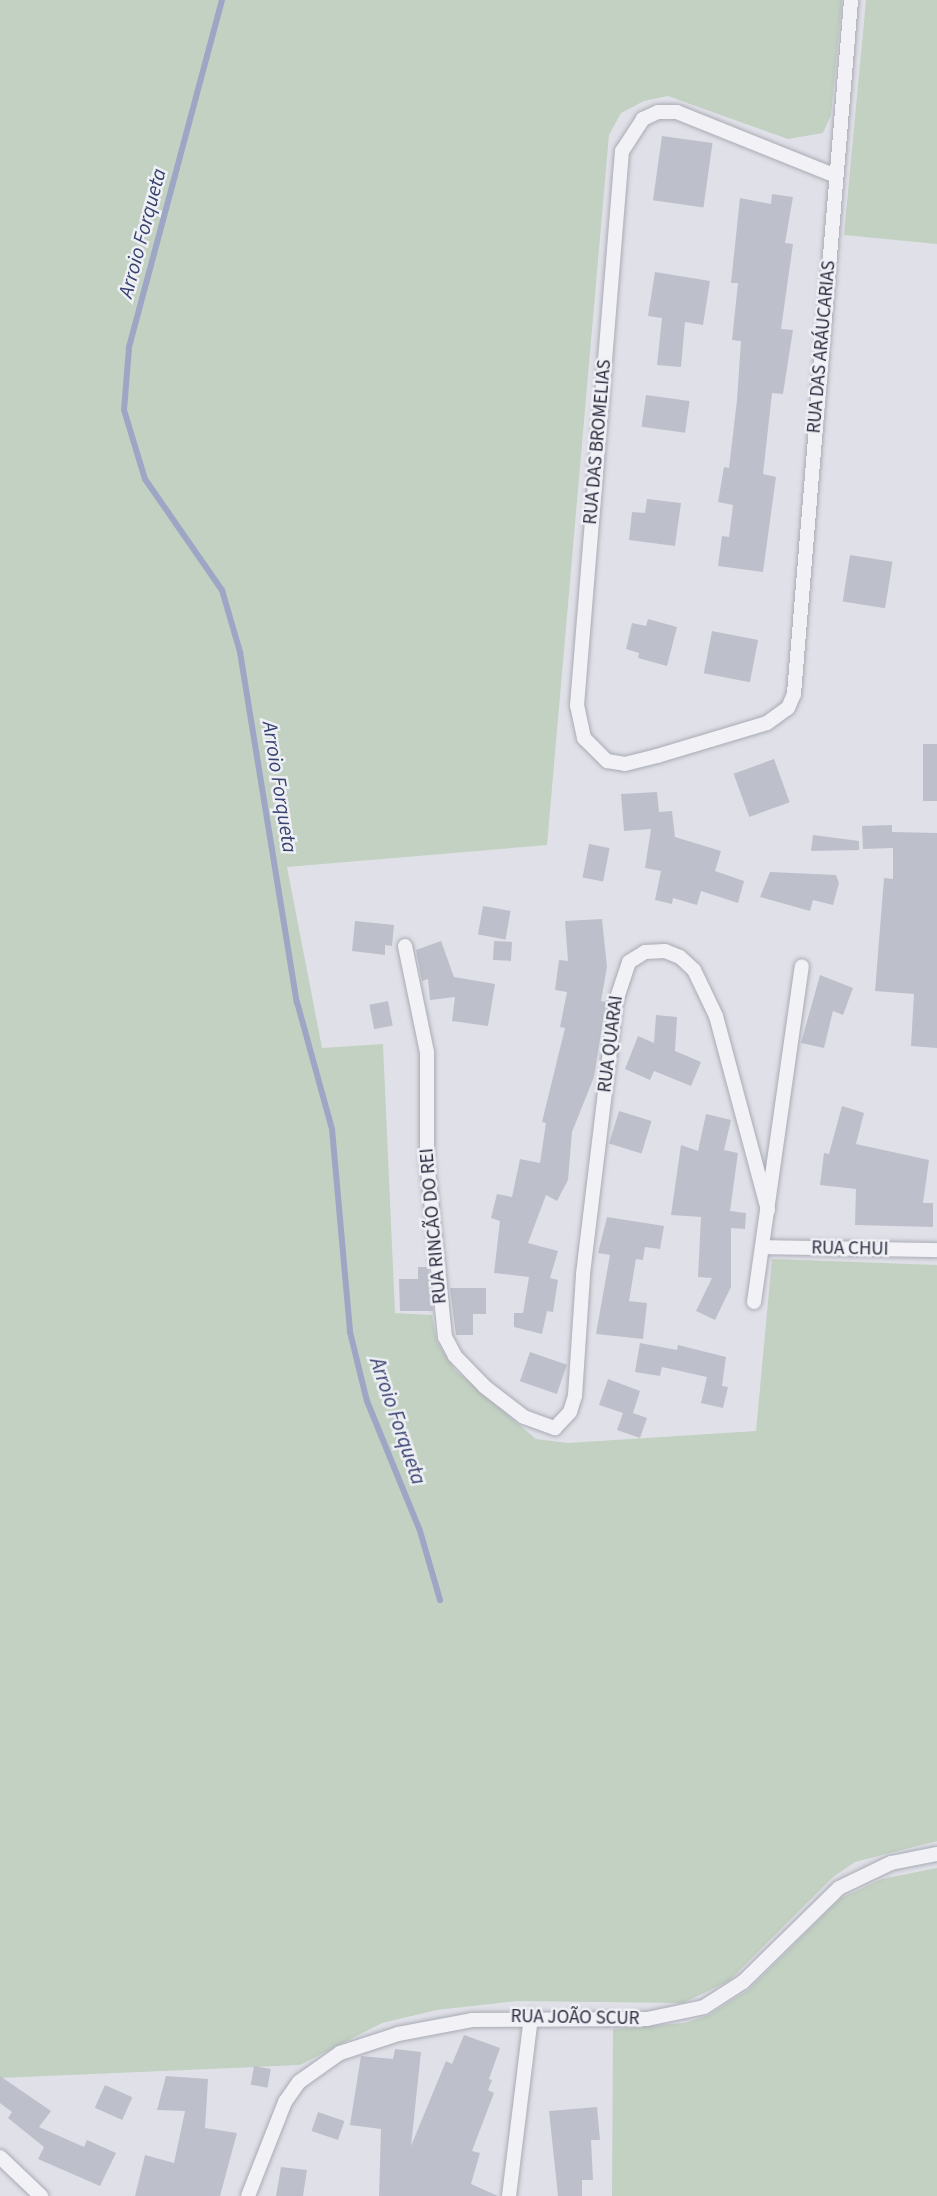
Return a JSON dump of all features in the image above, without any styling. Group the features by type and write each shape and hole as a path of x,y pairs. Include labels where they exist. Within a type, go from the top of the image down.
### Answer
{"street":[{"name":"RUA DAS ARÁUCARIAS","path":"794,694 851,0"},
{"name":"RUA DAS BROMELIAS","path":"794,694 788,708 767,723 625,764 607,761 594,751 578,724 622,151 643,119 658,112 677,112 836,176"},
{"name":"RUA RINCÃO DO REI","path":"405,946 426,1052 427,1160 445,1337 455,1356 485,1387 524,1418 555,1428 570,1412"},
{"name":"RUA QUARAI","path":"570,1412 616,1000 629,962 645,952 664,951 680,957 694,970 716,1016 768,1210"},
{"path":"754,1302 802,966"},
{"name":"RUA CHUI","path":"763,1247 937,1251"},
{"name":"RUA JOÃO SCUR","path":"248,2196 285,2102 316,2067 340,2053 398,2034 472,2020 531,2016 647,2019 704,2007 743,1982 839,1888 891,1863 937,1854"},
{"path":"509,2196 531,2016"},
{"path":"0,2157 41,2196"}],"green space":[{"path":"0,0 842,0 831,115 823,133 788,139 668,96 644,101 621,113 609,135 547,845 287,867 322,1048 383,1044 395,1313 432,1315 437,1342 455,1370 536,1439 568,1443 756,1431 772,1259 937,1265 937,1841 855,1862 833,1877 729,1981 683,2003 517,2001 437,2010 382,2023 300,2065 0,2078"},
{"path":"866,0 937,0 937,244 844,235"},
{"path":"937,1868 937,2196 612,2196 613,2029 684,2023 709,2015 748,1990 841,1898 882,1879"}],"building":[{"path":"662,136 713,143 703,207 653,200"},
{"path":"772,194 793,197 785,243 793,244 781,329 793,330 783,394 772,393 763,474 776,477 763,572 718,566 722,536 729,537 733,505 718,502 724,467 729,468 737,400 741,341 732,340 738,283 731,283 740,198 771,204"},
{"path":"655,272 710,281 703,325 685,322 681,367 657,365 662,318 648,316"},
{"path":"646,395 690,401 685,433 642,427"},
{"path":"647,499 681,503 675,546 629,540 632,512 645,513"},
{"path":"850,555 892,562 885,608 843,601"},
{"path":"648,619 677,627 667,666 638,658 639,653 626,649 632,623 646,626"},
{"path":"712,631 758,640 750,682 704,673"},
{"path":"923,744 937,744 937,801 923,801"},
{"path":"774,759 790,802 749,817 734,774"},
{"path":"657,792 659,812 672,811 675,837 721,851 715,871 744,881 738,903 701,891 697,905 673,898 672,904 655,900 661,871 645,868 651,829 624,831 621,794"},
{"path":"892,825 892,832 937,833 937,1048 911,1046 914,994 875,991 884,878 893,879 893,848 863,849 862,826"},
{"path":"813,835 859,841 859,850 811,851"},
{"path":"589,844 610,848 603,881 583,877"},
{"path":"770,872 836,875 839,883 833,905 813,900 810,911 760,897"},
{"path":"483,906 511,911 506,939 478,935"},
{"path":"602,919 607,967 601,1001 606,1002 594,1077 572,1132 568,1180 557,1201 546,1195 528,1243 558,1251 550,1278 558,1280 553,1312 547,1311 542,1334 514,1327 514,1313 523,1313 529,1277 494,1273 500,1221 491,1218 497,1194 512,1197 520,1159 540,1163 546,1123 542,1122 565,1028 560,1027 567,992 555,990 559,960 568,961 565,921"},
{"path":"355,921 394,925 392,946 385,945 385,955 352,951"},
{"path":"441,941 454,977 495,984 488,1026 452,1021 455,997 430,1000 428,979 422,981 416,950"},
{"path":"494,941 512,942 511,961 493,960"},
{"path":"820,975 853,988 843,1015 833,1011 824,1048 801,1043"},
{"path":"388,1001 393,1026 374,1029 369,1005"},
{"path":"656,1015 677,1017 675,1051 701,1062 691,1086 654,1071 650,1080 625,1069 638,1036 654,1043"},
{"path":"842,1106 864,1113 856,1144 929,1160 923,1203 933,1203 933,1227 855,1225 856,1189 820,1185 824,1153 829,1154"},
{"path":"619,1111 652,1121 642,1153 609,1144"},
{"path":"706,1114 731,1120 724,1150 738,1153 730,1211 746,1213 745,1229 731,1228 731,1287 715,1320 696,1311 712,1278 698,1277 701,1217 671,1215 681,1145 698,1151"},
{"path":"607,1217 664,1226 660,1249 645,1247 643,1260 636,1259 629,1301 647,1303 643,1339 596,1334 610,1255 598,1253"},
{"path":"418,1267 428,1267 433,1311 400,1311 399,1279 418,1279"},
{"path":"450,1288 486,1288 486,1314 473,1314 473,1335 456,1335"},
{"path":"640,1343 677,1350 678,1345 726,1357 722,1386 728,1387 723,1408 701,1403 707,1377 662,1367 660,1376 635,1372"},
{"path":"530,1352 567,1365 557,1394 520,1381"},
{"path":"608,1379 640,1391 633,1413 647,1418 640,1438 617,1430 623,1413 599,1405"},
{"path":"464,2035 500,2048 489,2079 492,2080 488,2090 494,2093 472,2151 480,2153 471,2184 498,2196 379,2196 381,2129 350,2125 361,2056 393,2059 395,2049 421,2052 411,2146 446,2061 452,2064"},
{"path":"254,2066 271,2069 267,2088 251,2085"},
{"path":"0,2076 51,2111 39,2127 84,2147 87,2140 116,2153 100,2186 38,2159 44,2147 8,2118 12,2112 0,2103"},
{"path":"166,2076 208,2079 205,2128 237,2133 220,2196 135,2196 145,2155 174,2163 185,2111 157,2110"},
{"path":"105,2085 132,2097 122,2120 95,2108"},
{"path":"597,2107 600,2140 591,2140 593,2180 582,2180 582,2196 558,2196 549,2111"},
{"path":"318,2112 344,2121 338,2140 311,2131"},
{"path":"281,2167 307,2170 303,2196 276,2196"}],"waterway":[{"name":"Arroio Forqueta","path":"222,0 129,348 124,410 145,479 222,590 240,652 297,1002 332,1129 350,1332 367,1401 420,1531 440,1600"}]}
